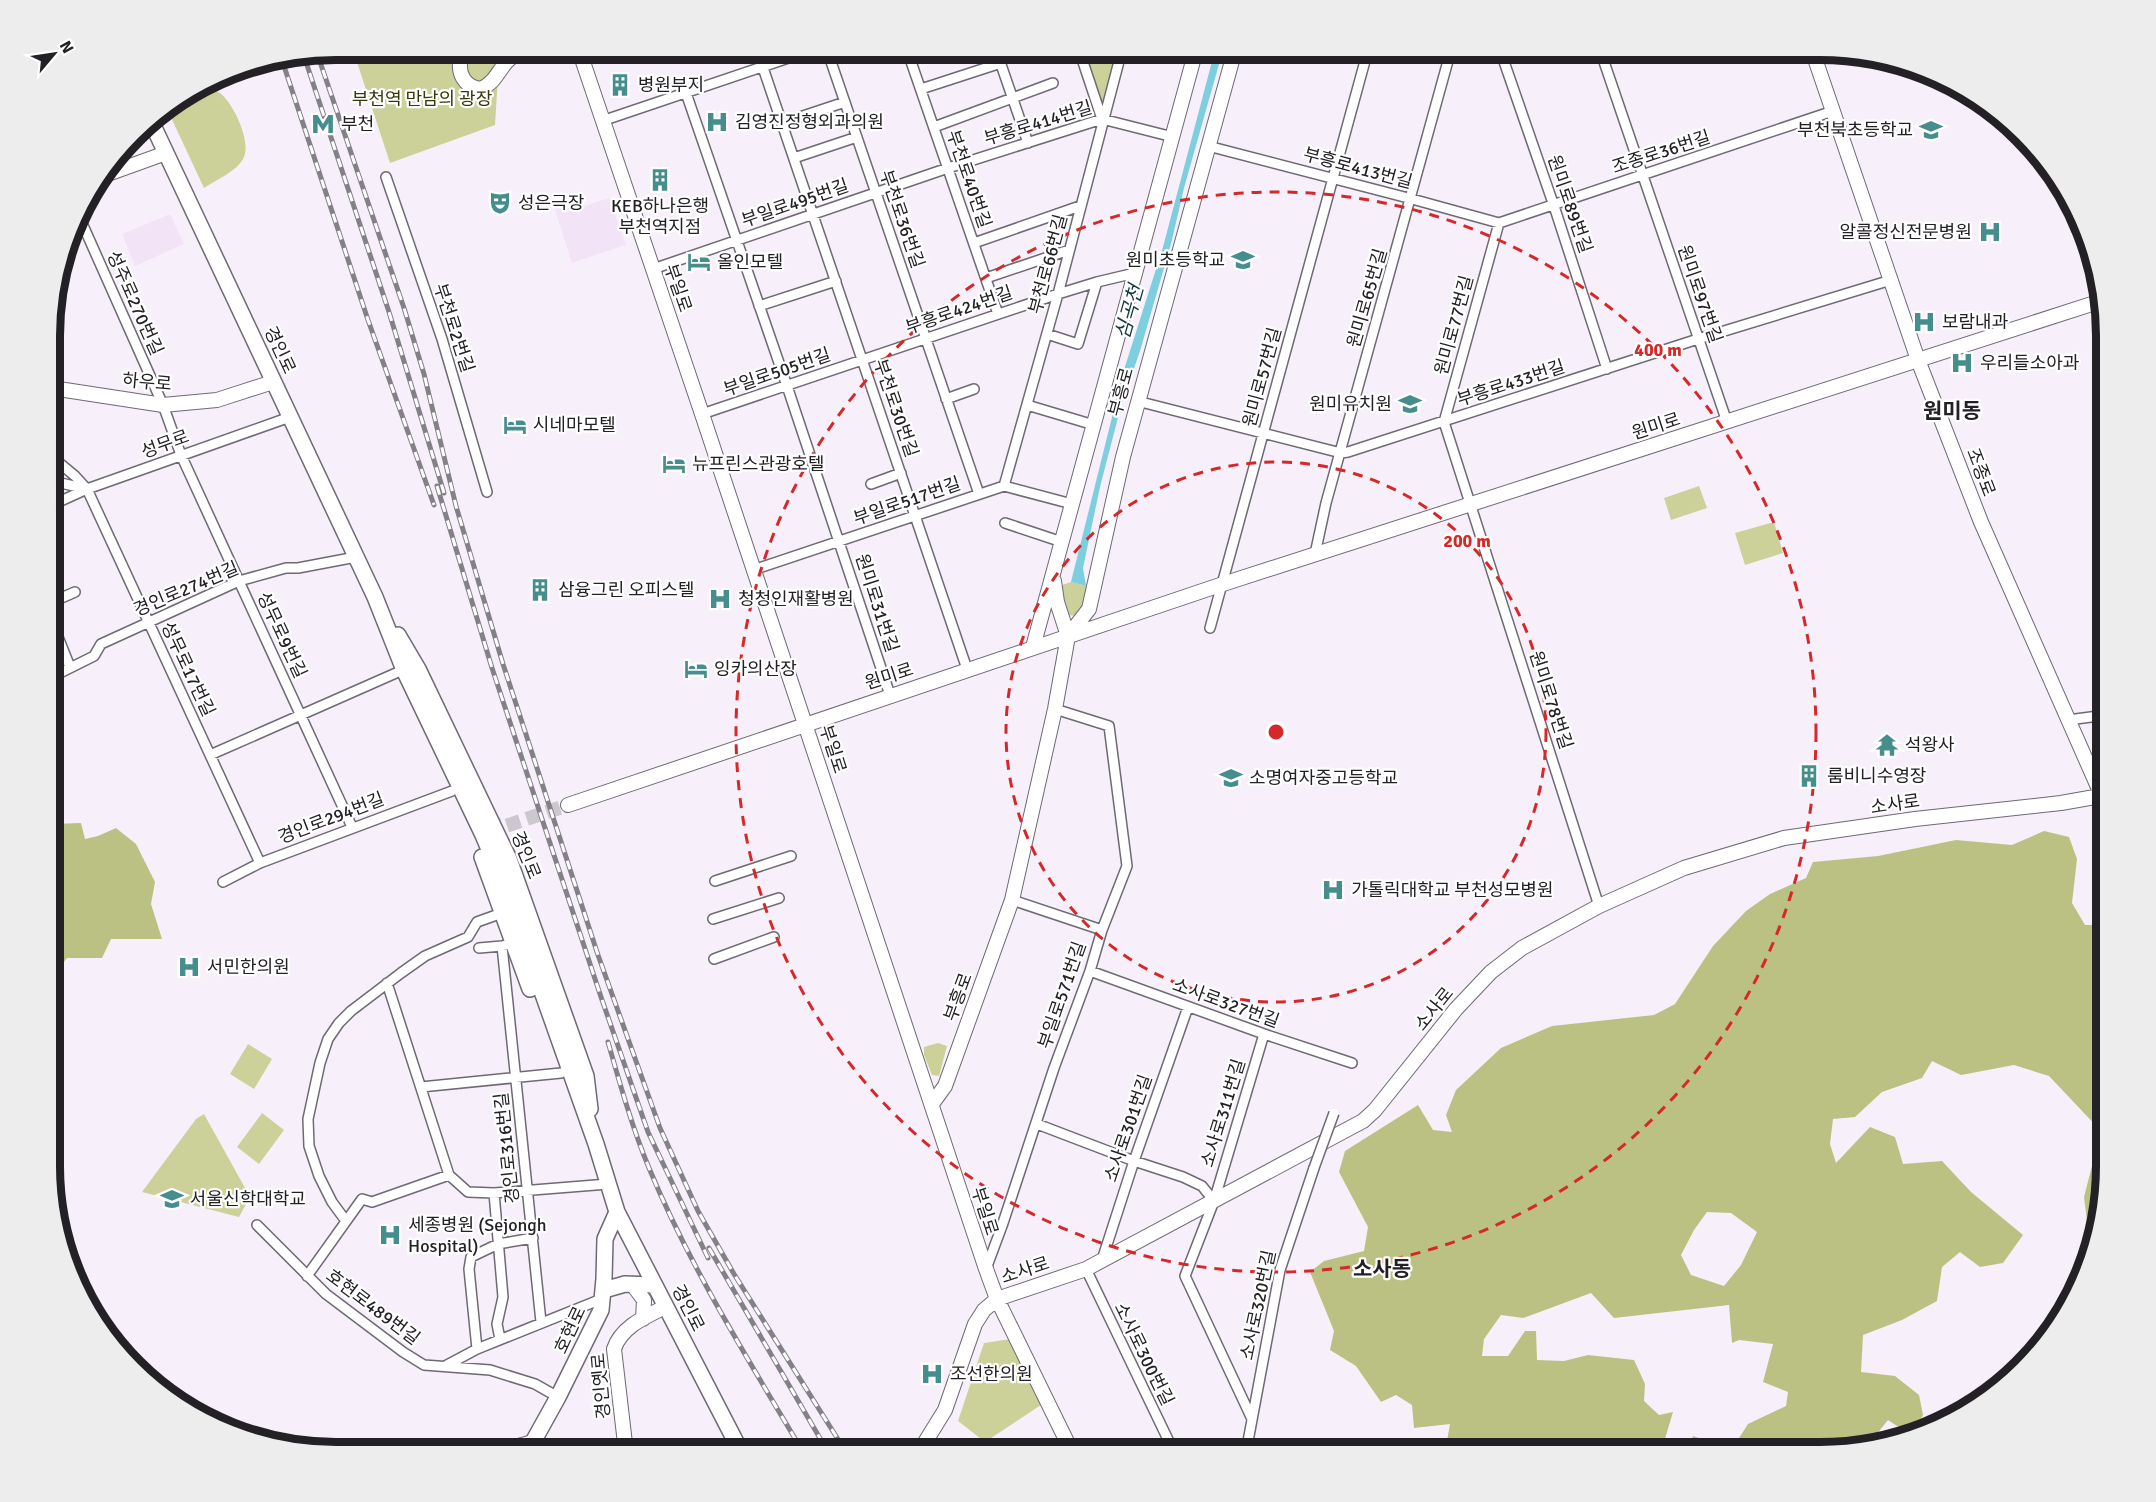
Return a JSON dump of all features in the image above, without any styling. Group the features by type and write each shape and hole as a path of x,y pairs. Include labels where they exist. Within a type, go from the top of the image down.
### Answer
{"main road":[{"name":"경인로","path":"155,129 375,597 404,670 483,835 505,887 596,1144 617,1212 736,1442"},
{"name":"경인로","path":"375,597 396,673 476,842 502,913 508,944 575,1112 596,1144"},
{"name":"경인로","path":"375,597 418,669 508,859 586,1076 596,1144"},
{"name":"호현로","path":"531,1442 584,1348 601,1310 604,1294 604,1239 617,1212"},
{"path":"604,1294 614,1286 654,1285"}],"street":[{"path":"461,60 459,70 462,78 469,85 481,89 494,80 502,64 508,60"},
{"name":"부일로","path":"582,60 986,1269 997,1299 1067,1442"},
{"name":"부천로30번길","path":"761,60 968,669"},
{"path":"602,121 783,60"},
{"name":"부천로36번길","path":"830,60 979,494"},
{"name":"부천로40번길","path":"911,60 998,314"},
{"path":"1000,60 1028,142"},
{"path":"1082,60 1102,119"},
{"name":"부천로66번길","path":"1004,486 1058,294 1119,60"},
{"name":"부흥로","path":"1033,647 1193,60"},
{"name":"부흥로","path":"932,1104 945,1086 1012,900 1055,709 1068,636 1089,609 1112,501 1137,401 1232,60"},
{"name":"원미로57번길","path":"1223,584 1365,60"},
{"name":"원미로65번길","path":"1315,554 1326,503 1412,199 1448,60"},
{"name":"원미로89번길","path":"1503,60 1607,369"},
{"name":"원미로97번길","path":"1603,60 1727,422"},
{"name":"조종로","path":"1815,60 1918,360 1981,522 2096,778"},
{"path":"921,89 1001,63"},
{"name":"부천로40번길","path":"934,127 1053,83"},
{"name":"원미로31번길","path":"686,93 890,695"},
{"path":"782,123 845,102"},
{"name":"조종로36번길","path":"1499,224 1833,111"},
{"name":"부흥로414번길","path":"948,168 1102,119 1173,137"},
{"path":"794,158 857,137"},
{"name":"부흥로413번길","path":"1208,146 1499,224"},
{"path":"115,172 166,153"},
{"name":"부일로495번길","path":"653,269 948,168"},
{"name":"부천로2번길","path":"386,177 442,339 487,492"},
{"name":"부천로40번길","path":"974,243 1080,206"},
{"name":"원미로77번길","path":"1444,422 1499,224"},
{"name":"성주로270번길","path":"83,226 163,405 181,455"},
{"path":"986,278 1069,250"},
{"name":"부흥로424번길","path":"863,361 1058,294 1135,273"},
{"name":"부흥로433번길","path":"1341,453 1891,280"},
{"path":"759,306 836,281"},
{"path":"1047,334 1078,344 1097,282"},
{"name":"원미로","path":"568,805 805,723 1223,584 2094,303"},
{"name":"부일로505번길","path":"702,414 863,361"},
{"name":"하우로","path":"60,389 163,405 217,400 273,382"},
{"path":"946,399 974,389"},
{"path":"1137,401 1341,453"},
{"path":"1027,405 1094,425"},
{"name":"성무로","path":"60,501 87,489 290,417"},
{"path":"1444,422 1470,504"},
{"name":"성무로9번길","path":"181,455 352,827"},
{"path":"60,464 87,489"},
{"path":"871,484 901,473"},
{"path":"60,483 87,489"},
{"path":"1004,486 1072,504"},
{"name":"부일로517번길","path":"753,570 1004,486"},
{"name":"성무로17번길","path":"87,489 260,863"},
{"name":"원미로78번길","path":"1470,504 1599,906"},
{"path":"1005,524 1062,542"},
{"name":"경인로274번길","path":"60,672 94,656 101,644 239,581 286,568 298,568 356,557"},
{"name":"부흥로","path":"1054,576 1057,602 1068,636"},
{"path":"1210,628 1223,584"},
{"path":"60,598 75,591"},
{"path":"375,597 479,819"},
{"path":"60,642 70,667"},
{"path":"210,755 396,673"},
{"name":"부일로571번길","path":"986,1269 1037,1124 1054,1068 1090,971 1102,930 1127,866 1109,726 1055,709"},
{"path":"2068,720 2096,716"},
{"name":"경인로294번길","path":"223,882 260,863 452,791"},
{"name":"소사로","path":"925,1442 945,1410 975,1324 984,1310 997,1299 1086,1269 1363,1121 1375,1110 1456,1009 1491,972 1522,948 1599,906 1684,868 1784,838 1915,819 2061,803 2096,796"},
{"path":"492,845 591,1115"},
{"path":"716,881 791,856"},
{"path":"713,919 779,898"},
{"path":"1012,900 1102,930"},
{"path":"346,1221 332,1202 319,1176 309,1146 308,1119 320,1063 328,1039 351,1011 387,983 425,956 468,937 477,922 502,913"},
{"path":"714,959 774,937"},
{"path":"479,948 508,944"},
{"name":"경인로","path":"508,944 516,1077"},
{"name":"소사로327번길","path":"1090,971 1352,1063"},
{"path":"387,983 449,1175 468,1192 494,1193 608,1184"},
{"name":"소사로301번길","path":"1102,1260 1188,1007"},
{"name":"소사로311번길","path":"1252,1419 1185,1276 1214,1201 1264,1034"},
{"name":"경인로316번길","path":"421,1087 561,1073"},
{"name":"경인로316번길","path":"516,1077 542,1322"},
{"name":"소사로320번길","path":"1248,1442 1280,1270 1334,1113"},
{"path":"1037,1124 1183,1177 1202,1186 1214,1201"},
{"path":"307,1276 362,1199 372,1202 449,1175"},
{"path":"494,1193 503,1297 497,1324 500,1339"},
{"name":"호현로489번길","path":"257,1225 326,1294 424,1365 490,1370 515,1376 558,1397"},
{"path":"477,1349 469,1269 471,1257 498,1244 533,1238"},
{"name":"소사로300번길","path":"1086,1269 1169,1442"},
{"path":"632,1284 644,1300 643,1319"},
{"path":"447,1365 477,1349 604,1294"},
{"name":"경인옛로","path":"625,1442 614,1349 616,1341 643,1319 665,1307"}],"shaded area":[{"path":"609,198 626,245 572,263 553,204 562,201 566,212"},
{"path":"170,214 184,244 135,266 122,234"}],"green space":[{"name":"부천역 만남의 광장","path":"356,60 498,60 495,125 390,163"},
{"path":"1086,60 1114,60 1101,107"},
{"path":"213,90 225,98 240,122 246,150 237,167 204,188 170,116"},
{"path":"1699,486 1707,508 1671,520 1664,498"},
{"path":"1774,522 1783,553 1745,565 1735,533"},
{"path":"1071,582 1086,586 1088,590 1086,601 1078,616 1067,615 1061,603 1062,585"},
{"path":"81,823 85,839 116,828 136,844 155,882 151,904 162,939 111,939 102,958 67,958 60,967 60,824"},
{"path":"2044,831 2069,837 2077,859 2072,903 2085,925 2096,925 2096,1126 2049,1076 2014,1065 1961,1075 1932,1061 1922,1078 1882,1092 1855,1117 1833,1119 1830,1144 1836,1163 1870,1127 1895,1137 1903,1164 1942,1161 1971,1192 2023,1235 2003,1263 1980,1267 1960,1252 1942,1267 1937,1301 1902,1320 1863,1335 1861,1372 1895,1376 1919,1395 1923,1415 1919,1423 1902,1429 1888,1420 1874,1437 1856,1440 1736,1442 1748,1424 1786,1406 1788,1392 1763,1382 1773,1344 1739,1340 1732,1343 1729,1305 1614,1318 1591,1293 1523,1318 1501,1315 1484,1339 1482,1356 1508,1356 1525,1331 1536,1331 1537,1360 1564,1361 1588,1355 1634,1360 1645,1384 1644,1401 1659,1415 1673,1412 1664,1442 1447,1442 1450,1424 1414,1428 1412,1405 1396,1395 1381,1402 1356,1366 1330,1350 1334,1331 1310,1272 1324,1261 1364,1251 1368,1227 1339,1172 1345,1151 1418,1105 1433,1130 1452,1132 1446,1115 1456,1090 1501,1048 1552,1026 1654,1015 1675,1004 1713,946 1746,911 1770,894 1806,878 1813,862 1878,856 1956,840 2012,845","holes":["1707,1212 1731,1213 1757,1232 1741,1265 1724,1286 1691,1275 1681,1255 1694,1230"]},
{"path":"938,1043 947,1046 939,1076 932,1075 924,1055 924,1047"},
{"path":"248,1044 272,1059 254,1089 230,1074"},
{"path":"262,1113 284,1130 259,1164 237,1147"},
{"path":"204,1114 250,1197 239,1217 142,1192 196,1119"},
{"path":"2096,1150 2094,1202 2088,1231 2084,1197"},
{"path":"1017,1338 1047,1401 985,1442 958,1421 984,1343"},
{"path":"1693,1436 1711,1442 1691,1442"}],"water":[{"path":"1212,60 1220,60 1184,188 1171,244 1140,351 1121,406 1100,487 1083,568 1086,586 1071,582 1123,373 1163,247"}],"tunnel":[{"path":"486,824 506,826 568,805"}],"railway":[{"path":"320,61 404,308 424,374 456,506 503,664 598,955 660,1128 698,1211 734,1274 840,1442"},
{"path":"306,62 389,312 444,493"},
{"path":"284,65 368,320 434,505"},
{"path":"437,486 492,668 648,1132 708,1258"},
{"path":"608,1042 637,1137 665,1205 701,1277 797,1442"},
{"path":"709,1248 822,1442"}],"place":[{"name":"병원부지","path":"620,85"},
{"name":"김영진정형외과의원","path":"717,122"},
{"name":"부천","path":"323,124"},
{"name":"부천북초등학교","path":"1931,130"},
{"name":"KEB하나은행 부천역지점","path":"660,180"},
{"name":"성은극장","path":"500,203"},
{"name":"알콜정신전문병원","path":"1990,232"},
{"name":"원미초등학교","path":"1243,260"},
{"name":"올인모텔","path":"699,262"},
{"name":"보람내과","path":"1924,322"},
{"name":"우리들소아과","path":"1962,363"},
{"name":"원미유치원","path":"1410,404"},
{"name":"시네마모텔","path":"515,425"},
{"name":"뉴프린스관광호텔","path":"674,464"},
{"name":"삼융그린 오피스텔","path":"540,590"},
{"name":"청청인재활병원","path":"720,599"},
{"name":"잉카의산장","path":"696,669"},
{"name":"석왕사","path":"1887,745"},
{"name":"룸비니수영장","path":"1809,776"},
{"name":"소명여자중고등학교","path":"1231,778"},
{"name":"가톨릭대학교 부천성모병원","path":"1333,890"},
{"name":"서민한의원","path":"189,967"},
{"name":"서울신학대학교","path":"172,1199"},
{"name":"세종병원 (Sejongh Hospital)","path":"390,1235"},
{"name":"조선한의원","path":"932,1374"}],"district":[{"name":"원미동","path":"1952,411"},
{"name":"소사동","path":"1382,1269"}],"water label":[{"name":"심곡천","path":"1129,312"}]}
